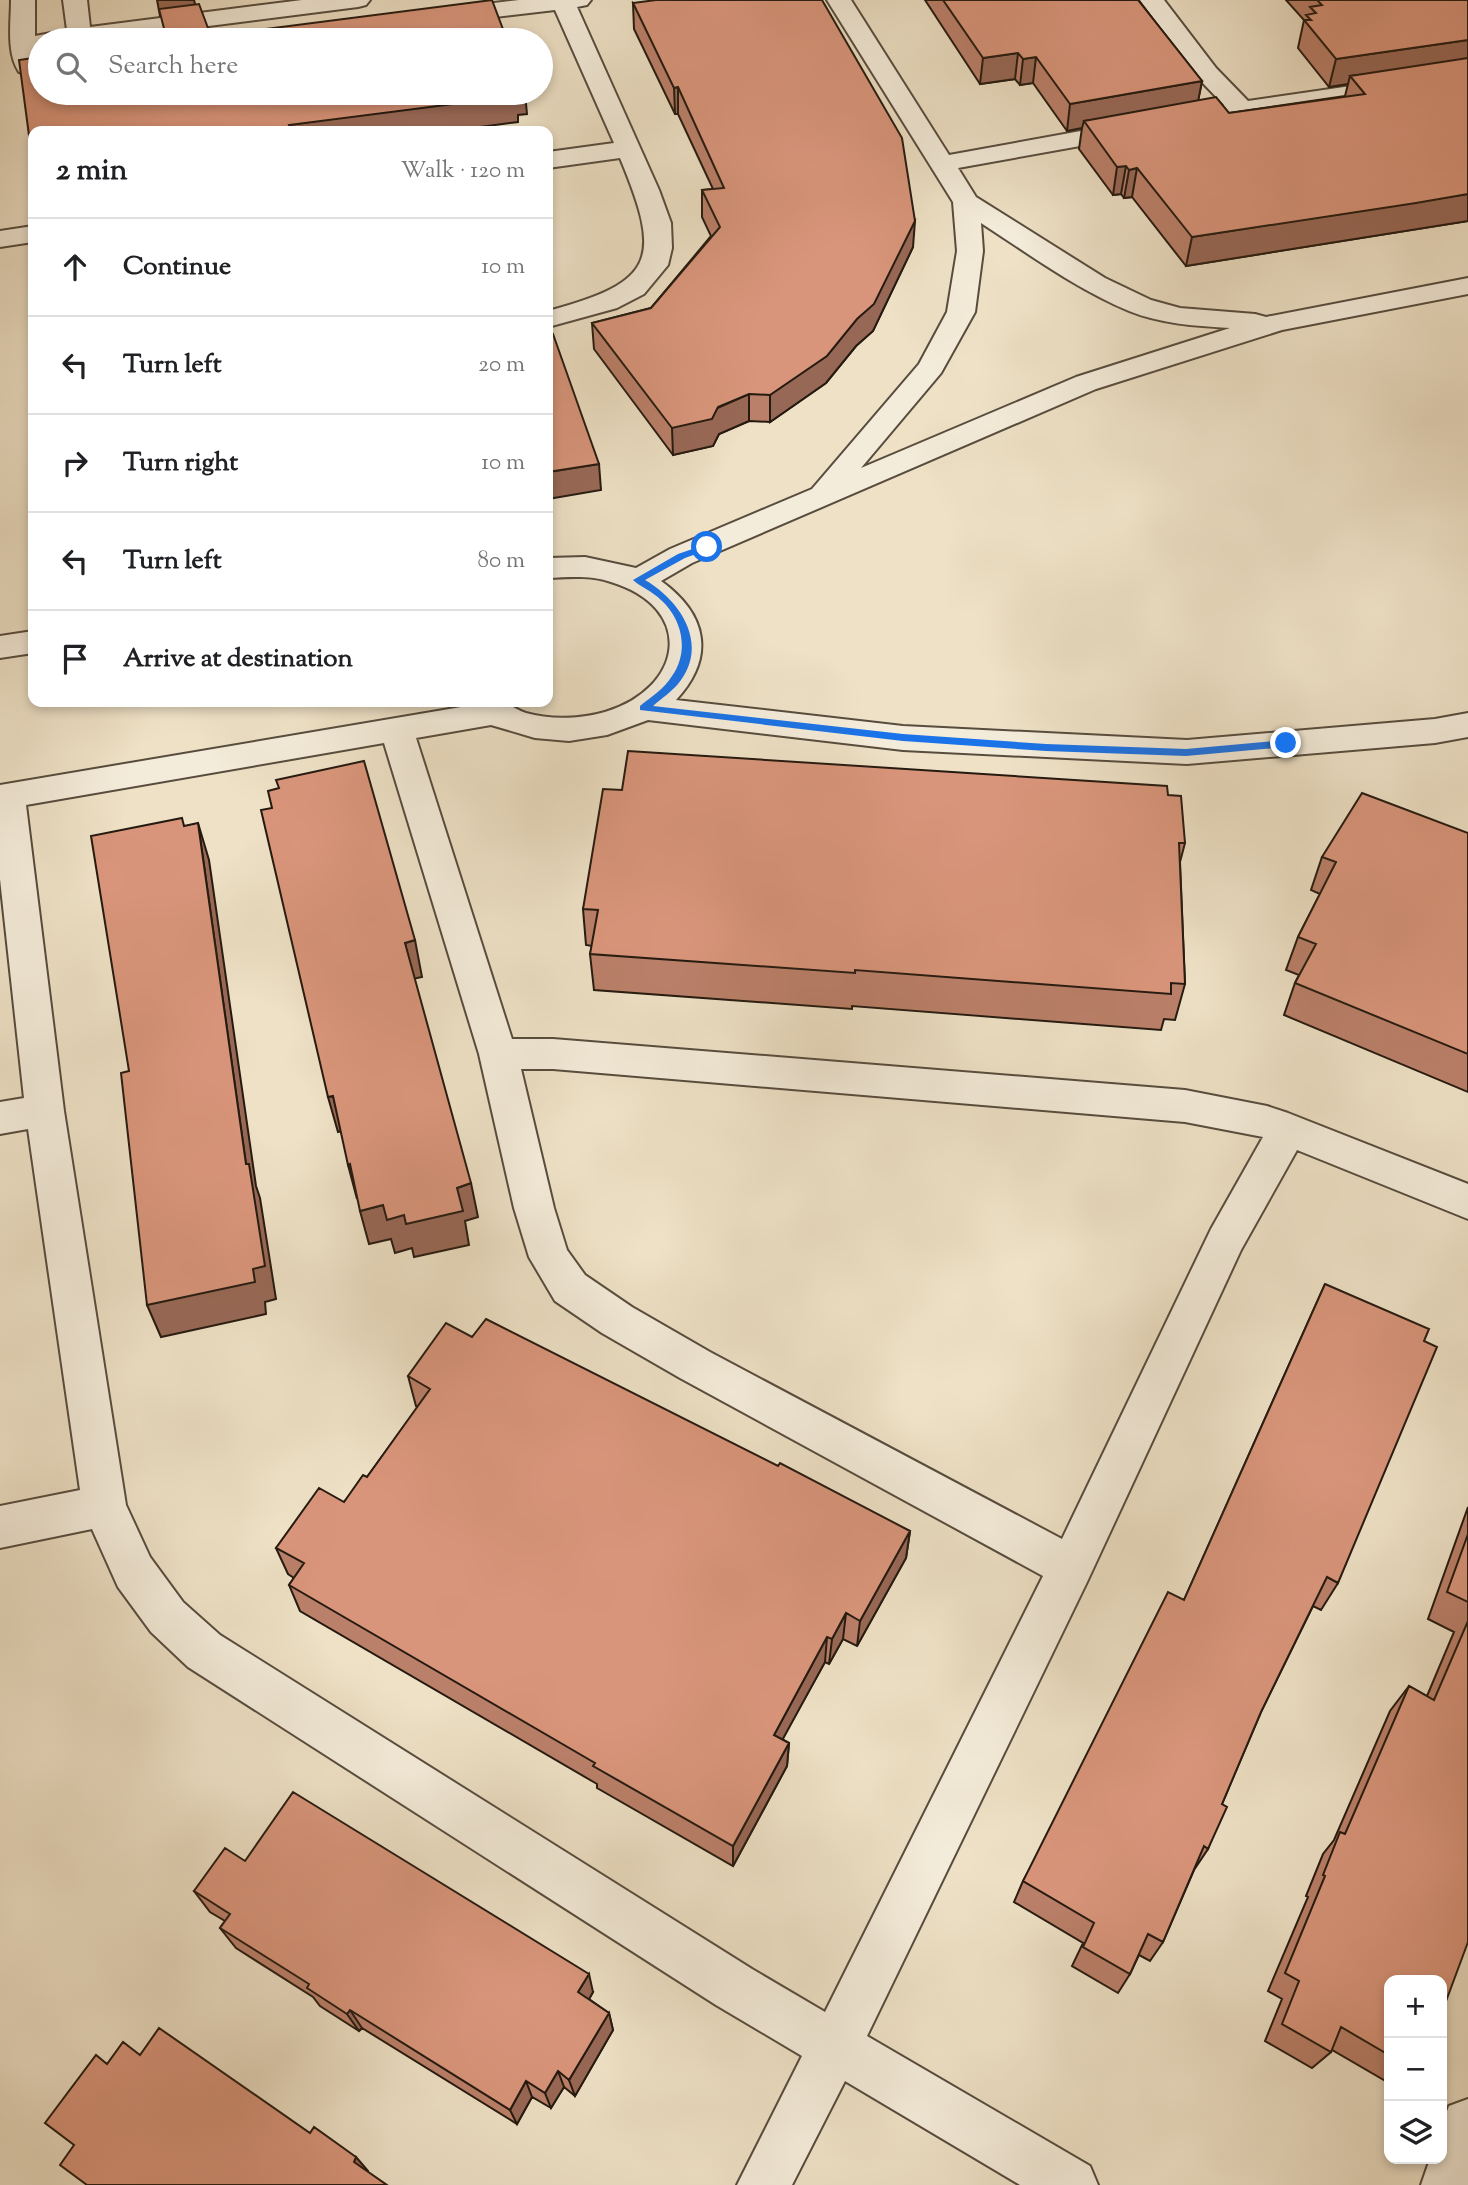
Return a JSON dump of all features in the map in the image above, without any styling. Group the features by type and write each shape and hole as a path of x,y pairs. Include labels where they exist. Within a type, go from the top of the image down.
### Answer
{"street":[{"path":"23,0 27,42"},
{"path":"75,0 79,28"},
{"path":"153,28 357,0"},
{"path":"839,0 966,202 1095,284 1141,306 1179,316 1276,323"},
{"path":"1152,0 1207,73 1242,109"},
{"path":"422,19 571,1 656,219 659,253 653,267 621,298 553,318"},
{"path":"0,71 28,67"},
{"path":"940,164 1242,109 1468,76"},
{"path":"553,159 629,149"},
{"path":"821,496 932,367 961,312 970,251 966,202"},
{"path":"0,239 28,235"},
{"path":"638,580 681,556 1086,383 1276,323 1468,286"},
{"path":"553,568 582,566 611,571 638,580 659,593 676,610 686,629 687,645 683,666 674,681 644,708 600,725 570,729 532,726 484,708 396,728 4,797 45,1111 104,1506 134,1572 167,1617 204,1651 834,2048 1072,2185"},
{"path":"0,647 28,643"},
{"path":"644,708 903,738 1046,748 1186,752 1435,731 1468,725"},
{"path":"396,728 498,1054 534,1208 549,1257 570,1288 617,1320 695,1365 1071,1567"},
{"path":"498,1054 553,1054 1185,1106 1267,1122 1288,1129 1468,1202"},
{"path":"0,1118 45,1111"},
{"path":"764,2185 1071,1567 1226,1241 1288,1129"},
{"path":"0,1527 104,1506"},
{"path":"1448,2185 1468,2125"}],"building":[{"path":"492,0 502,28 273,28"},
{"path":"656,0 822,0 902,138 915,221 874,304 857,319 827,356 770,395 749,394 718,407 712,419 672,428 592,323 651,308 720,227 702,190 724,188 678,87 674,88 633,3"},
{"path":"943,0 1138,0 1202,81 1070,104 1036,57 1023,59 1018,53 983,58"},
{"path":"1317,0 1468,0 1468,40 1336,59 1304,20 1311,20 1306,15 1316,13 1310,7 1322,5"},
{"path":"199,4 208,28 164,28 159,9"},
{"path":"1468,58 1468,194 1416,203 1192,237 1137,168 1129,170 1126,166 1117,167 1084,121 1216,97 1229,113 1365,94 1350,76"},
{"path":"28,59 28,105 446,105 290,126 28,128 19,60"},
{"path":"553,334 599,464 553,471"},
{"path":"628,751 1167,786 1168,795 1181,796 1185,843 1179,843 1185,984 1171,983 1171,994 855,970 855,973 590,954 598,910 583,909 603,789 622,790"},
{"path":"364,761 415,940 405,943 471,1183 457,1188 463,1211 406,1224 404,1215 387,1220 383,1205 360,1211 333,1096 328,1097 261,810 272,808 268,791 279,788 276,780"},
{"path":"1362,793 1468,833 1468,1054 1295,983 1316,944 1298,937 1336,862 1322,857"},
{"path":"182,818 184,826 198,823 246,1164 249,1164 265,1266 253,1269 255,1282 147,1305 121,1073 129,1071 91,836"},
{"path":"1325,1284 1429,1329 1424,1341 1437,1347 1338,1583 1327,1577 1261,1712 1222,1804 1227,1807 1208,1849 1204,1846 1163,1942 1148,1934 1130,1974 1083,1947 1094,1923 1023,1881 1168,1592 1184,1600"},
{"path":"486,1319 778,1466 780,1463 910,1531 860,1621 846,1613 832,1639 827,1637 774,1735 789,1743 733,1846 289,1585 304,1563 276,1548 319,1488 344,1502 363,1475 367,1477 430,1389 408,1376 446,1323 472,1337"},
{"path":"1468,1534 1468,1602 1447,1592"},
{"path":"1468,1621 1468,1942 1447,1999 1447,1975 1384,1975 1384,2052 1341,2027 1331,2052 1282,2024 1299,1981 1285,1973 1340,1832 1345,1834 1409,1686 1434,1700"},
{"path":"293,1792 589,1974 578,1992 609,2013 569,2080 558,2071 545,2093 526,2081 510,2110 350,2010 347,2014 307,1988 309,1984 220,1928 230,1914 194,1891 225,1848 245,1861"},
{"path":"159,2028 310,2133 314,2127 356,2157 354,2162 387,2185 87,2185 60,2165 74,2145 45,2123 96,2055 107,2064 123,2042 140,2055"}],"route":[{"path":"707,547 681,556 638,580 659,593 676,610 686,629 687,645 683,666 674,681 661,696 644,708 903,738 1046,748 1186,752 1286,743"}]}
